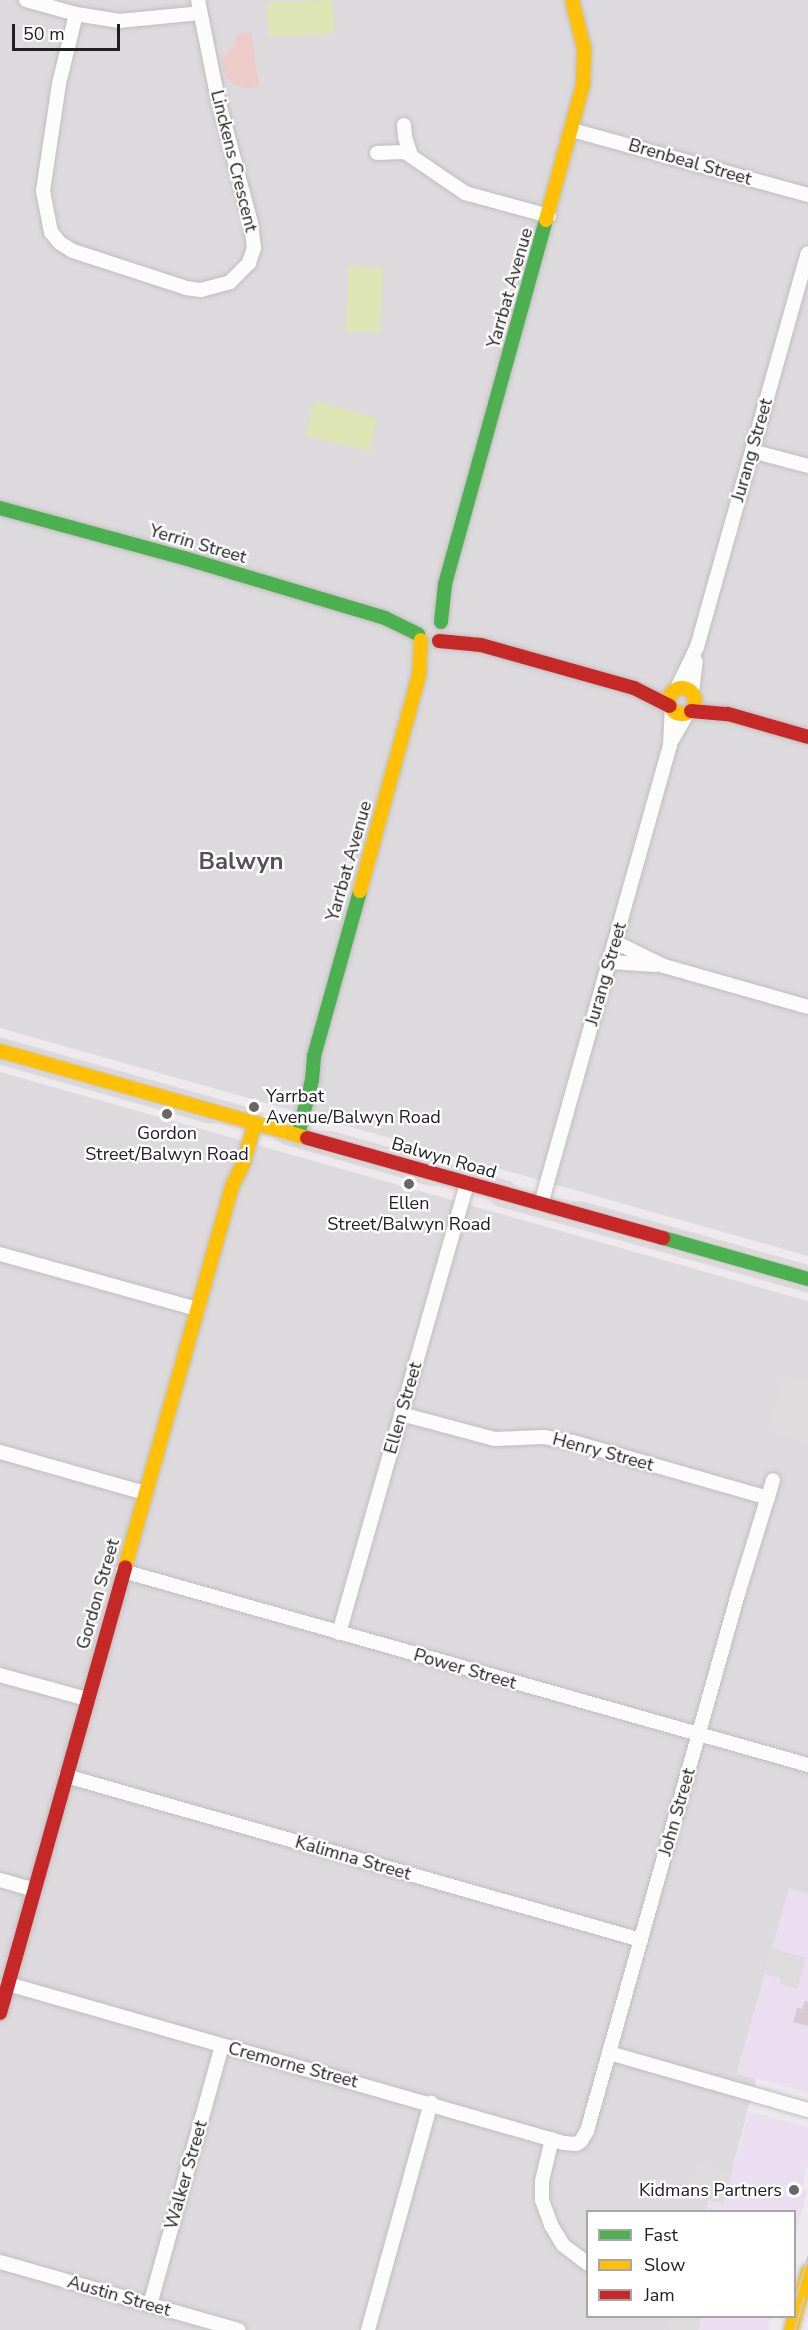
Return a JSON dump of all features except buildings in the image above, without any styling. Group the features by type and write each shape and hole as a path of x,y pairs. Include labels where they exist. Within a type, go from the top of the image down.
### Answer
{"street":[{"path":"26,0 76,14 119,21 199,7"},
{"name":"Yarrbat Avenue","path":"433,621 549,216 583,85 582,34 572,0"},
{"name":"Linckens Crescent","path":"76,14 58,84 43,191 51,232 60,243 73,250 186,288 201,290 230,282 249,263 254,248 251,223 232,157 199,7"},
{"path":"404,125 406,146 411,155"},
{"name":"Brenbeal Street","path":"572,130 808,195"},
{"path":"377,153 397,152 411,155 465,193 549,216"},
{"name":"Jurang Street","path":"693,694 697,647 808,253"},
{"path":"752,451 808,466"},
{"name":"Yerrin Street","path":"0,508 184,558 385,618 419,637"},
{"name":"Yerrin Street","path":"385,618 433,621 481,645 634,688 671,708"},
{"path":"433,621 444,634 437,642 428,644 419,637 418,626 433,621"},
{"name":"Yarrbat Avenue","path":"419,637 419,676"},
{"name":"Yarrbat Avenue","path":"292,1133 302,1077 314,1056 419,676 437,642"},
{"name":"Yerrin Street","path":"437,642 481,645"},
{"name":"Jurang Street","path":"675,690 697,647"},
{"name":"Yerrin Street","path":"634,688 675,690"},
{"path":"728,714 679,714 671,708 669,698 675,690 686,688 728,714 808,737"},
{"path":"689,713 695,704 693,694"},
{"name":"Jurang Street","path":"541,1204 669,745 671,708"},
{"name":"Jurang Street","path":"669,745 689,713"},
{"path":"615,942 664,966 808,1007"},
{"path":"610,962 664,966"},
{"name":"Balwyn Road","path":"0,1051 808,1279"},
{"name":"Gordon Street","path":"0,2013 232,1186 233,1160 249,1121"},
{"name":"Ellen Street","path":"339,1633 466,1183"},
{"path":"0,1254 197,1310"},
{"name":"Henry Street","path":"401,1414 495,1439 544,1437 573,1442 768,1498"},
{"path":"0,1452 145,1493"},
{"name":"John Street","path":"579,2143 587,2131 773,1480"},
{"name":"Power Street","path":"123,1571 808,1765"},
{"path":"0,1675 87,1699"},
{"name":"Kalimna Street","path":"66,1776 640,1940"},
{"path":"0,1880 34,1890"},
{"name":"Cremorne Street","path":"8,1984 552,2139 579,2143"},
{"name":"Walker Street","path":"150,2305 222,2046"},
{"path":"609,2053 808,2110"},
{"path":"368,2330 431,2103"},
{"path":"552,2139 542,2181 543,2200 551,2225 563,2245 586,2262"},
{"name":"Austin Street","path":"0,2262 239,2330"},
{"path":"796,2313 808,2271"}],"shaded area":[{"path":"0,0 808,0 808,1256 0,1028"},
{"path":"251,32 259,86 248,89 232,83 225,76 222,59 235,45 237,34"},
{"path":"0,1037 258,1110 264,1115 0,1041"},
{"path":"0,1061 219,1123 209,1124 0,1065"},
{"path":"0,1072 808,1301 808,1894 789,1889 737,2073 756,2079 723,2204 708,2210 586,2210 586,2318 674,2318 670,2330 0,2330"},
{"path":"321,1131 332,1131 510,1181 516,1186"},
{"path":"276,1138 440,1186 430,1186 282,1144"},
{"path":"490,1200 808,1289 808,1293 496,1206"},
{"path":"582,1201 808,1265 808,1268 570,1202"},
{"path":"784,1375 808,1381 808,1443 768,1431"},
{"path":"789,1888 808,1894 808,2093 737,2073"},
{"path":"772,1948 806,1958 797,1989 779,1983 780,1978 765,1974"},
{"path":"805,2001 808,2002 808,2026 793,2022 797,2008 802,2009"},
{"path":"749,2111 808,2127 808,2165 801,2189 807,2191 796,2233 796,2210 706,2210 708,2200 723,2204"},
{"path":"699,2164 732,2173 723,2204 690,2195"},
{"path":"674,2318 772,2318 768,2330 670,2330"},
{"path":"674,2318 701,2318 698,2330 670,2330"}],"green space":[{"path":"332,0 334,34 269,37 267,3"},
{"path":"349,266 383,268 380,333 346,331"},
{"path":"314,401 377,418 369,451 306,435"}],"tram line":[{"path":"796,2298 808,2257"},
{"path":"795,2330 805,2296"}],"traffic: fast":[{"path":"441,622 445,584 546,220"},
{"path":"0,508 184,558 385,618 418,634"},
{"path":"298,1135 312,1080 314,1056 360,891"},
{"path":"663,1238 808,1279"}],"traffic: slow":[{"path":"546,220 583,85 584,48 572,0"},
{"path":"360,891 419,676 421,640"},
{"path":"682,688 691,692 695,701 691,710 682,714 673,710 669,701 673,692 682,688"},
{"path":"0,1051 307,1138"},
{"path":"125,1567 232,1186 243,1164 255,1123"},
{"path":"796,2313 808,2271"},
{"path":"791,2330 794,2318"}],"traffic: jam":[{"path":"439,641 481,645 634,688 670,706"},
{"path":"691,711 728,714 808,737"},
{"path":"307,1138 663,1238"},
{"path":"0,2013 125,1567"}],"place":[{"name":"Yarrbat Avenue/Balwyn Road","path":"254,1107"},
{"name":"Gordon Street/Balwyn Road","path":"167,1114"},
{"name":"Ellen Street/Balwyn Road","path":"409,1184"},
{"name":"Kidmans Partners","path":"794,2190"}],"district":[{"name":"Balwyn","path":"241,862"}]}
